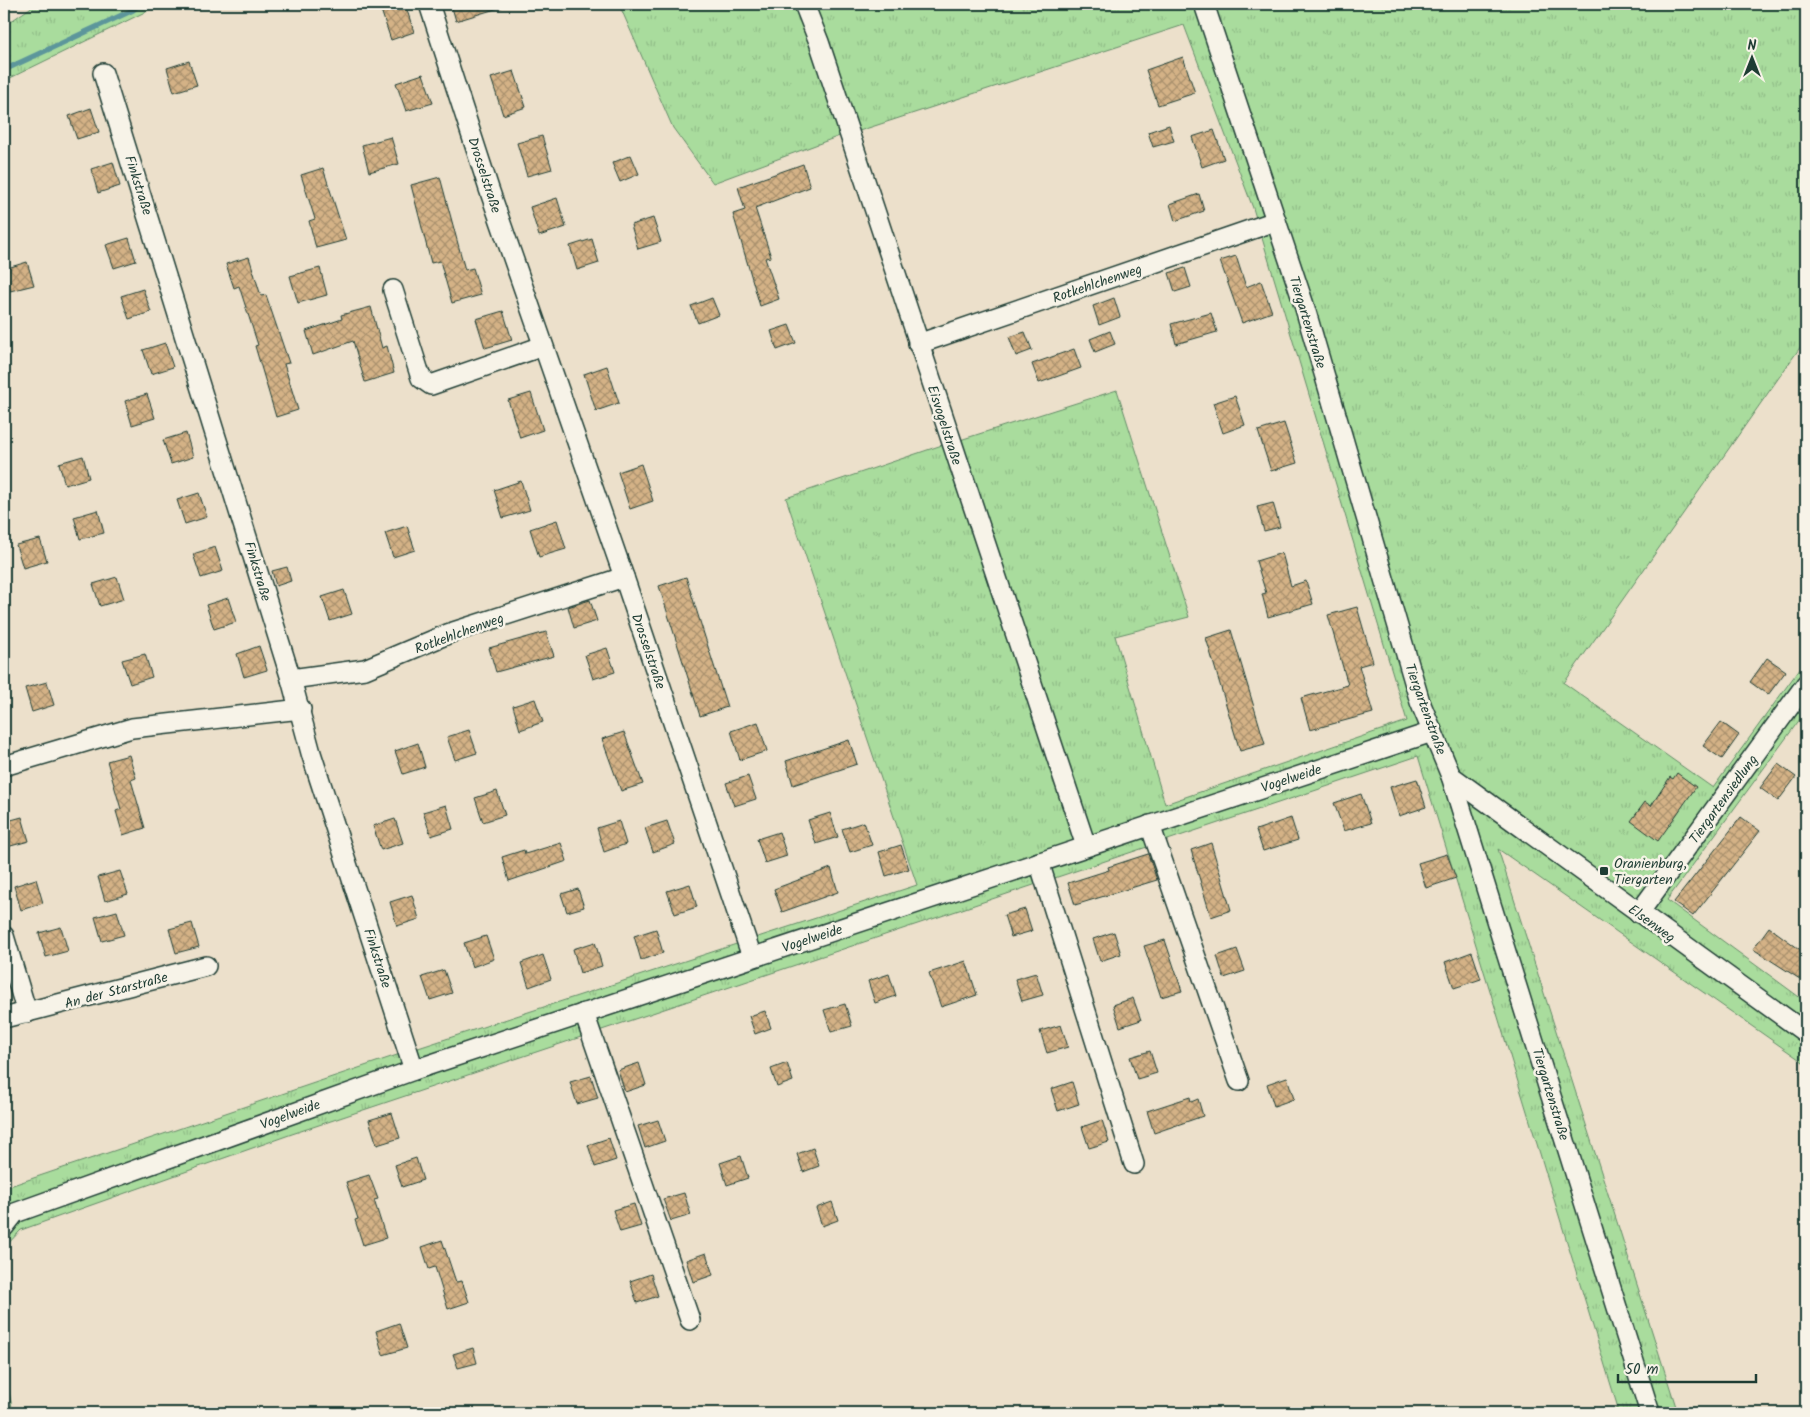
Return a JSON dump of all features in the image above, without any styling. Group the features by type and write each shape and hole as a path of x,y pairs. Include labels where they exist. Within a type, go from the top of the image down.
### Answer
{"street":[{"name":"Drosselstraße","path":"429,4 488,189 624,577 752,957"},
{"name":"Eisvogelstraße","path":"804,4 819,42 1086,846"},
{"name":"Tiergartenstraße","path":"1204,4 1304,305 1420,702 1451,776 1650,1413"},
{"name":"Finkstraße","path":"103,73 301,709 311,753 414,1070"},
{"name":"Rotkehlchenweg","path":"918,344 1276,221"},
{"path":"392,290 421,378 431,385 544,346"},
{"name":"Rotkehlchenweg","path":"291,679 365,670 450,633 624,577"},
{"name":"Tiergartensiedlung","path":"1639,913 1806,684"},
{"path":"4,766 132,728 301,709"},
{"name":"Vogelweide","path":"8,1216 414,1070 1432,732"},
{"name":"Elsenweg","path":"1451,776 1806,1033"},
{"path":"1150,825 1239,1081"},
{"path":"1039,862 1134,1164"},
{"path":"4,936 26,1013"},
{"name":"An der Starstraße","path":"4,1018 206,966"},
{"path":"584,1013 690,1320"}],"green space":[{"path":"36,4 156,4 147,11 4,81 4,26"},
{"path":"619,4 1806,4 1806,339 1564,683 1713,788 1806,660 1806,711 1667,900 1806,1002 1806,1064 1498,849 1678,1413 1602,1413 1618,1408 1418,756 292,1134 21,1230 4,1248 4,1188 403,1053 917,885 786,498 945,444 845,134 713,183 673,128","holes":["1184,25 1253,208 1407,721 1165,804 1115,636 1189,617 1117,390 957,441 853,133"]},
{"path":"4,1365 13,1413 4,1413"}],"building":[{"path":"379,4 405,4 414,32 391,40"},
{"path":"451,4 501,4 502,7 456,21"},
{"path":"1183,57 1195,93 1158,105 1146,70"},
{"path":"189,61 197,85 174,92 167,68"},
{"path":"514,71 526,107 503,115 491,78"},
{"path":"423,74 433,103 406,111 396,83"},
{"path":"91,108 99,132 77,139 69,116"},
{"path":"1169,125 1174,141 1153,147 1148,132"},
{"path":"1214,130 1224,159 1202,167 1192,137"},
{"path":"542,136 552,169 527,176 517,143"},
{"path":"391,137 399,164 369,172 362,145"},
{"path":"631,155 639,174 620,182 612,163"},
{"path":"113,162 120,186 98,193 91,169"},
{"path":"803,164 810,187 755,208 771,257 765,258 779,299 760,306 733,214 745,210 738,187"},
{"path":"323,168 346,240 316,248 309,221 315,219 301,175"},
{"path":"440,177 465,270 473,268 481,295 452,303 440,261 431,263 411,185"},
{"path":"1199,194 1204,211 1175,221 1170,204"},
{"path":"557,198 566,227 539,236 530,207"},
{"path":"653,218 661,242 638,249 631,225"},
{"path":"129,238 136,261 114,268 106,245"},
{"path":"592,239 599,263 577,270 570,246"},
{"path":"1236,256 1246,287 1261,281 1272,312 1242,323 1220,261"},
{"path":"249,257 261,296 266,295 289,363 284,364 298,410 276,417 255,346 258,345 239,286 234,288 226,264"},
{"path":"27,262 34,285 10,291 4,269"},
{"path":"320,268 327,295 298,303 290,276"},
{"path":"1185,268 1191,287 1175,292 1169,273"},
{"path":"143,289 151,312 129,319 121,296"},
{"path":"712,298 719,315 698,323 691,306"},
{"path":"1114,298 1120,317 1099,325 1093,306"},
{"path":"371,307 382,348 387,346 394,373 365,382 353,341 313,355 306,331 342,319 341,315"},
{"path":"503,311 512,340 485,348 476,319"},
{"path":"1211,313 1217,332 1176,344 1171,324"},
{"path":"789,325 796,343 777,350 771,331"},
{"path":"1110,331 1115,344 1095,352 1090,339"},
{"path":"1025,332 1032,350 1016,356 1009,337"},
{"path":"165,343 173,367 151,374 143,350"},
{"path":"1074,349 1081,368 1039,383 1032,364"},
{"path":"607,366 619,403 596,411 584,374"},
{"path":"531,393 543,430 520,438 508,400"},
{"path":"147,394 155,418 132,425 125,401"},
{"path":"1235,396 1245,425 1223,433 1213,403"},
{"path":"1284,423 1297,463 1271,471 1258,431"},
{"path":"186,433 193,457 171,464 163,440"},
{"path":"83,456 89,478 65,485 59,463"},
{"path":"641,464 653,501 630,509 618,472"},
{"path":"521,481 530,510 503,518 494,490"},
{"path":"199,493 207,517 185,524 177,500"},
{"path":"1273,503 1280,527 1264,531 1257,507"},
{"path":"98,510 104,533 80,539 74,517"},
{"path":"557,520 566,549 539,557 530,529"},
{"path":"407,526 415,550 393,557 385,533"},
{"path":"40,539 47,561 23,568 16,545"},
{"path":"215,547 223,571 201,578 193,554"},
{"path":"1282,553 1291,586 1306,581 1313,604 1268,617 1262,594 1266,593 1256,561"},
{"path":"287,567 291,581 276,586 272,571"},
{"path":"117,577 124,599 100,606 93,584"},
{"path":"686,577 727,707 700,716 659,586"},
{"path":"344,590 352,614 330,621 322,597"},
{"path":"228,598 236,622 214,629 206,605"},
{"path":"590,600 597,621 574,628 568,607"},
{"path":"1357,607 1373,662 1359,666 1373,713 1310,730 1301,698 1348,685 1328,615"},
{"path":"1231,630 1265,744 1240,751 1206,638"},
{"path":"546,632 554,656 496,672 489,648"},
{"path":"259,646 267,670 244,677 237,654"},
{"path":"607,648 615,672 593,679 585,655"},
{"path":"145,654 152,677 130,684 122,660"},
{"path":"1767,658 1786,671 1768,695 1750,682"},
{"path":"47,682 54,705 32,712 25,688"},
{"path":"535,699 543,722 520,730 513,706"},
{"path":"758,722 767,751 740,760 731,731"},
{"path":"1721,722 1739,735 1722,759 1703,746"},
{"path":"469,730 477,753 455,760 447,737"},
{"path":"624,732 643,784 621,791 602,739"},
{"path":"849,740 857,764 793,785 786,761"},
{"path":"418,743 425,767 403,774 395,751"},
{"path":"129,755 136,778 131,780 145,828 123,835 116,811 121,809 107,761"},
{"path":"1778,764 1796,777 1778,801 1760,788"},
{"path":"1677,773 1696,787 1658,841 1631,821 1645,802 1651,806 1670,777 1673,779"},
{"path":"748,776 756,799 734,806 726,783"},
{"path":"1417,779 1426,807 1399,816 1390,787"},
{"path":"497,791 505,815 483,822 475,798"},
{"path":"1361,794 1371,823 1344,831 1334,803"},
{"path":"446,805 453,829 431,836 423,812"},
{"path":"830,813 838,837 816,844 808,820"},
{"path":"22,817 29,841 7,847 4,838 4,822"},
{"path":"1741,817 1760,831 1693,916 1674,902"},
{"path":"1291,818 1298,840 1263,851 1256,830"},
{"path":"395,819 403,843 381,850 373,826"},
{"path":"619,821 626,844 604,852 597,828"},
{"path":"667,821 675,844 653,852 645,828"},
{"path":"864,822 872,845 850,852 842,829"},
{"path":"779,832 787,856 765,863 757,839"},
{"path":"561,843 567,861 509,881 502,857 524,850 525,854"},
{"path":"1211,843 1231,910 1211,917 1191,850"},
{"path":"901,845 909,869 886,876 879,852"},
{"path":"1148,854 1157,880 1075,905 1068,883 1109,870 1108,867"},
{"path":"1447,854 1456,878 1426,888 1418,863"},
{"path":"831,868 838,892 782,912 774,889"},
{"path":"120,871 128,894 105,901 98,877"},
{"path":"36,879 43,903 21,910 14,886"},
{"path":"690,884 697,907 675,914 667,891"},
{"path":"578,889 584,907 567,912 561,894"},
{"path":"412,895 419,919 397,926 390,902"},
{"path":"1025,909 1032,931 1011,937 1004,915"},
{"path":"117,911 124,935 102,941 95,917"},
{"path":"192,923 199,947 176,953 169,929"},
{"path":"61,927 68,951 46,957 39,933"},
{"path":"1769,927 1806,954 1806,983 1753,949"},
{"path":"656,929 663,953 641,960 634,936"},
{"path":"1114,932 1121,954 1100,961 1093,939"},
{"path":"486,936 494,959 472,967 464,943"},
{"path":"1165,940 1182,991 1161,997 1144,946"},
{"path":"595,942 602,966 580,973 573,949"},
{"path":"1237,949 1245,971 1224,978 1217,956"},
{"path":"1472,952 1481,979 1454,988 1445,962"},
{"path":"543,955 551,979 529,987 521,963"},
{"path":"966,961 977,995 941,1007 929,973"},
{"path":"444,970 452,993 430,1000 422,977"},
{"path":"1036,973 1043,995 1022,1001 1015,979"},
{"path":"889,974 896,996 875,1003 868,981"},
{"path":"1133,998 1141,1020 1120,1027 1113,1005"},
{"path":"845,1004 852,1026 831,1032 824,1010"},
{"path":"765,1011 771,1028 755,1034 749,1016"},
{"path":"1061,1025 1068,1047 1047,1053 1040,1031"},
{"path":"1150,1051 1157,1073 1137,1079 1130,1057"},
{"path":"639,1063 646,1085 625,1092 618,1070"},
{"path":"787,1063 793,1081 777,1087 771,1069"},
{"path":"591,1076 598,1098 577,1104 570,1082"},
{"path":"1287,1077 1294,1099 1274,1106 1267,1084"},
{"path":"1072,1082 1079,1104 1058,1111 1051,1089"},
{"path":"1190,1097 1191,1102 1198,1099 1203,1116 1154,1133 1147,1111"},
{"path":"392,1113 400,1138 377,1145 369,1120"},
{"path":"658,1120 665,1141 645,1148 638,1126"},
{"path":"1102,1120 1109,1142 1089,1148 1082,1127"},
{"path":"609,1138 616,1160 595,1167 588,1145"},
{"path":"813,1148 819,1166 803,1172 797,1154"},
{"path":"741,1156 748,1178 727,1185 720,1163"},
{"path":"416,1158 423,1180 402,1187 395,1165"},
{"path":"369,1175 378,1199 374,1200 386,1238 363,1245 355,1220 358,1219 346,1182"},
{"path":"684,1193 691,1215 671,1221 663,1199"},
{"path":"832,1202 838,1220 822,1226 816,1208"},
{"path":"634,1204 641,1226 620,1232 613,1210"},
{"path":"442,1240 456,1282 462,1281 469,1302 448,1309 435,1267 429,1269 422,1247"},
{"path":"706,1253 713,1275 693,1282 686,1260"},
{"path":"651,1274 658,1296 637,1303 630,1281"},
{"path":"399,1323 407,1348 383,1355 376,1331"},
{"path":"473,1348 477,1363 458,1368 453,1354"}],"waterway":[{"path":"4,70 133,10 140,4"}],"place":[{"name":"Oranienburg, Tiergarten","path":"1604,871"}]}
